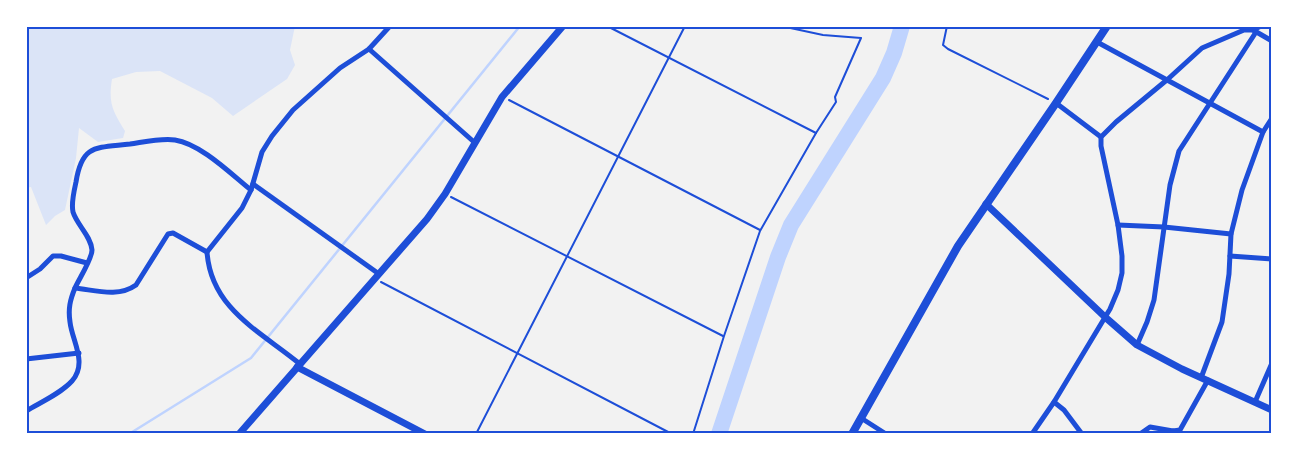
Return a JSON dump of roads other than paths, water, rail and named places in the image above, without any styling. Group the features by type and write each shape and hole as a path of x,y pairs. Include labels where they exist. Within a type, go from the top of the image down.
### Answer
{"main road":[{"path":"852,434 958,246 1107,26"}],"street":[{"path":"390,26 369,49 340,68 293,110 262,152 251,190 242,208 207,252 211,277 216,288 225,301 246,323 299,366 425,434"},
{"path":"239,434 426,219 445,194 502,97 563,26"},
{"path":"1137,345 1154,300 1170,184 1179,150 1254,31 1261,26"},
{"path":"1032,434 1054,402 1105,318 1118,290 1122,272 1122,256 1118,225 1101,146 1101,137 1116,122 1168,80 1202,48 1244,30 1254,31 1272,41"},
{"path":"1097,42 1210,103 1264,130 1272,131"},
{"path":"369,49 474,142"},
{"path":"1056,103 1101,137"},
{"path":"1140,434 1150,426 1173,432 1181,432 1205,379 1222,322 1231,234 1245,181 1264,130 1272,118"},
{"path":"26,411 64,388 73,380 78,370 79,353 70,324 70,302 92,252 91,246 73,212 72,202 78,168 87,152 99,148 176,140 191,145 211,158 251,190"},
{"path":"253,184 377,276"},
{"path":"986,204 1105,318 1137,345 1158,357 1272,410"},
{"path":"1118,225 1164,227 1231,234"},
{"path":"75,288 118,292 131,289 136,286 168,234 173,233 207,252"},
{"path":"26,278 40,269 53,256 62,256 87,263"},
{"path":"1230,256 1272,259"},
{"path":"26,358 79,353"},
{"path":"1255,402 1272,363"},
{"path":"1054,402 1064,410 1082,434"},
{"path":"861,418 886,434"}],"waterway":[{"path":"129,434 251,358 520,26"},
{"path":"719,434 778,257 791,225 883,78 894,53 902,26"}]}
